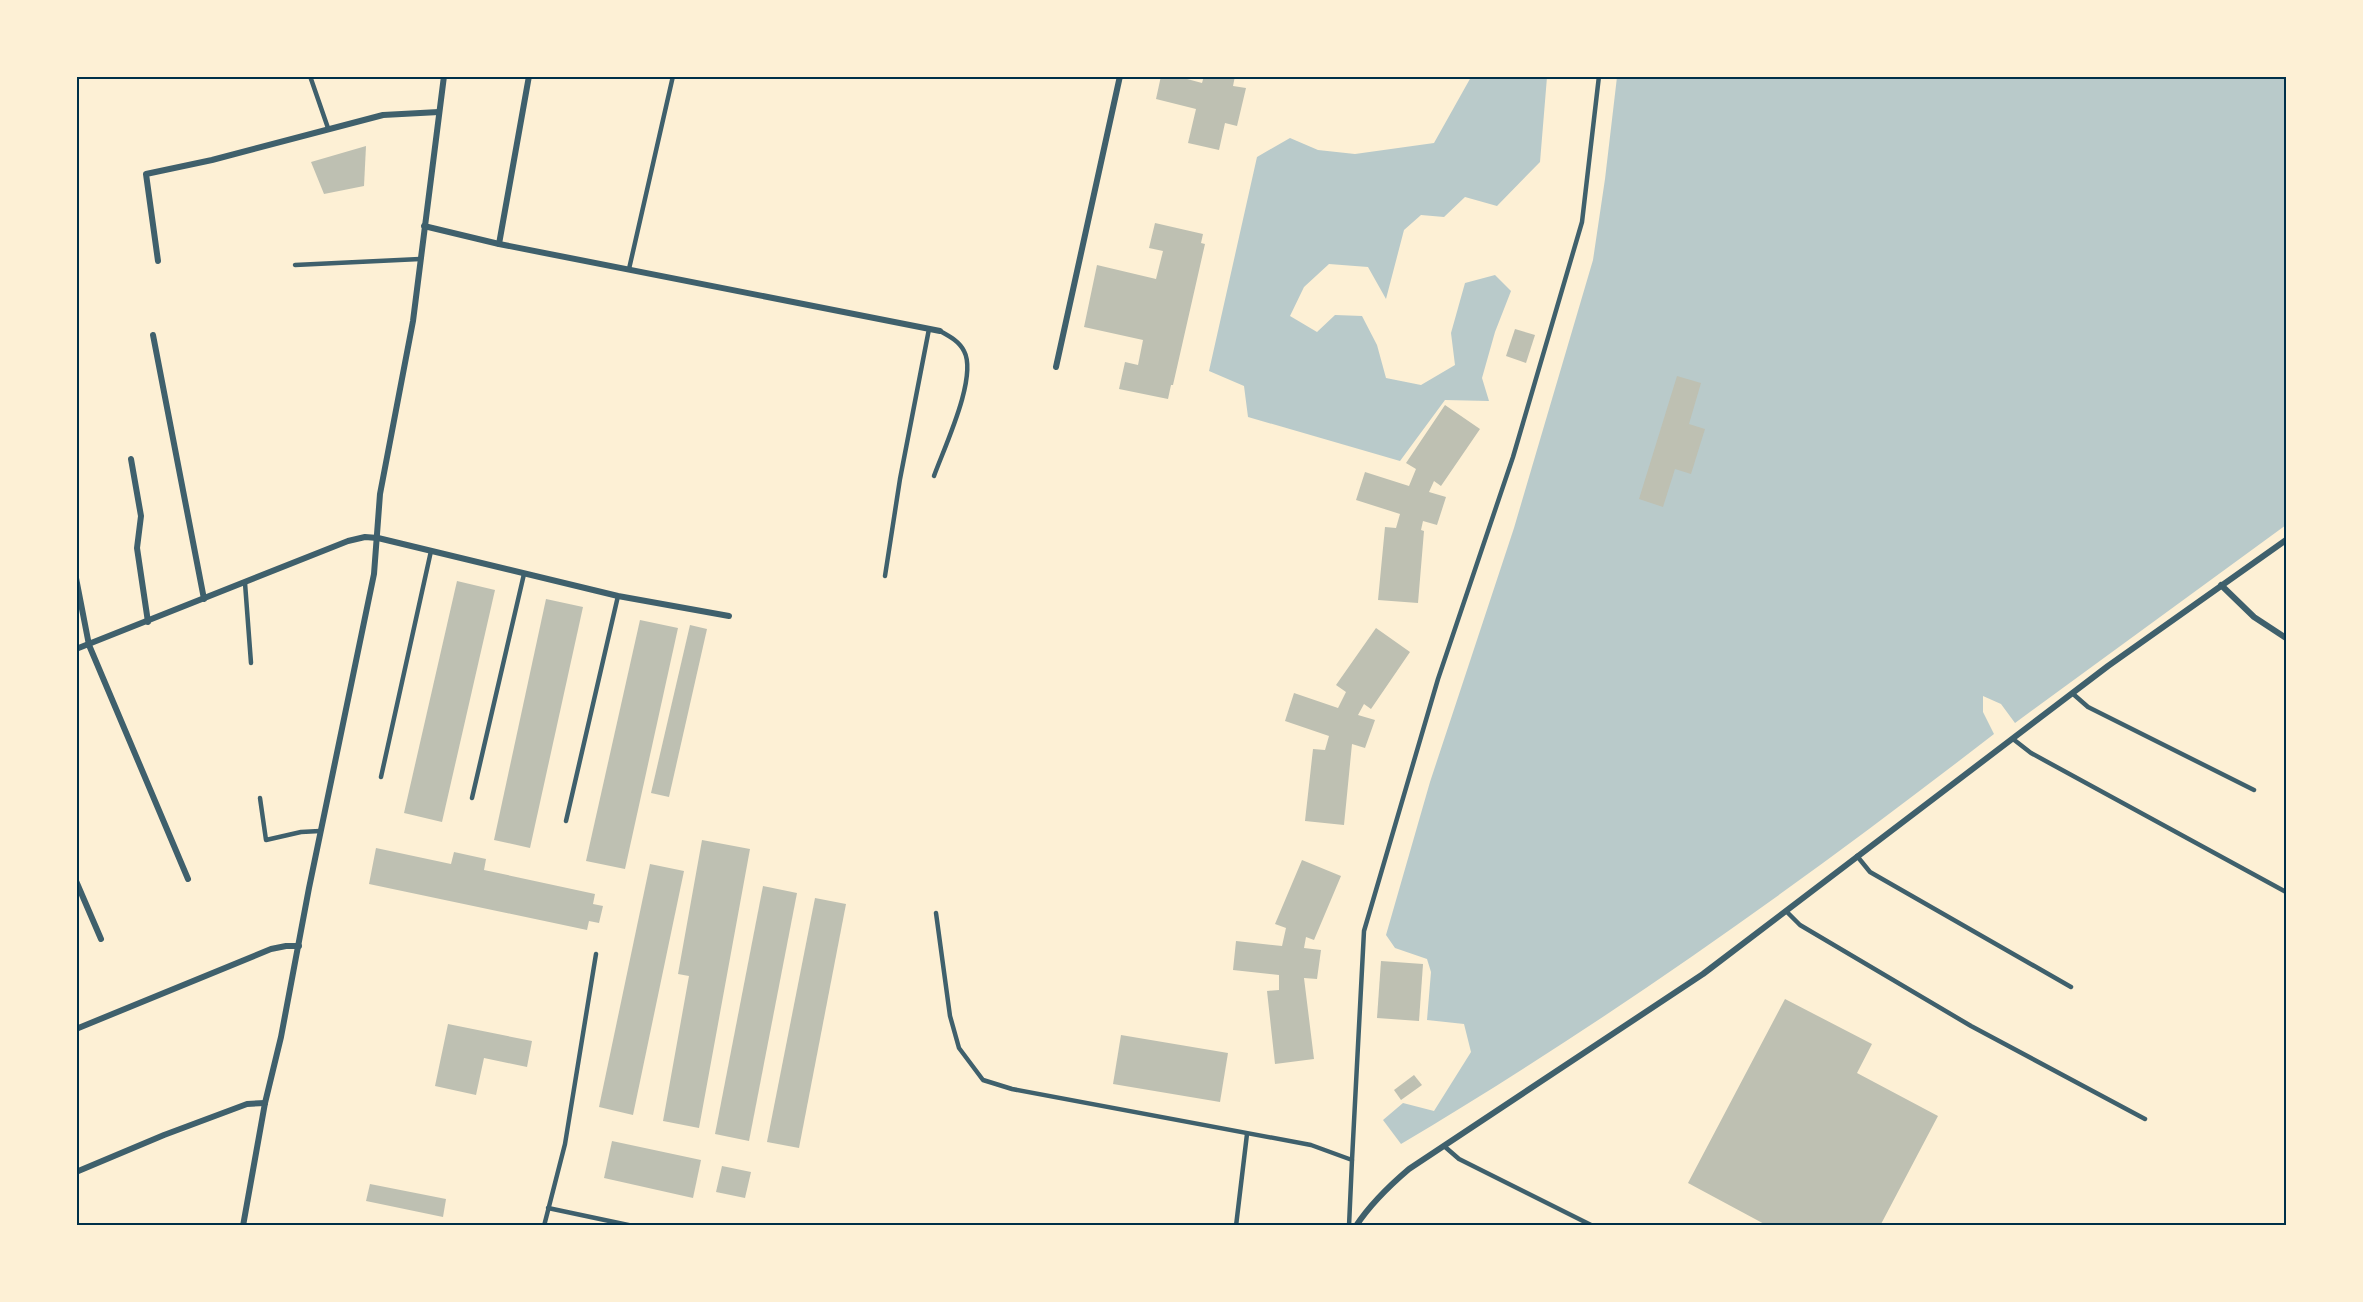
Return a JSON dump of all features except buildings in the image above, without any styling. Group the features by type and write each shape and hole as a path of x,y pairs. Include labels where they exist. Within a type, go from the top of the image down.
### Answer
{"street":[{"path":"243,1226 265,1103 281,1038 320,831 374,574 380,494 413,321 444,76"},
{"path":"499,244 529,76"},
{"path":"1056,367 1120,76"},
{"path":"158,261 146,174 212,160 383,115 439,112"},
{"path":"424,226 499,244 940,331"},
{"path":"153,335 204,598"},
{"path":"131,459 141,516 137,548 148,622"},
{"path":"76,650 348,541 365,537 378,538 618,596 729,616"},
{"path":"1356,1226 1366,1210 1388,1186 1409,1169 1702,974 2073,693 2286,540"},
{"path":"76,578 89,645 188,879"},
{"path":"2221,585 2254,617 2286,638"},
{"path":"76,881 101,939"},
{"path":"76,1029 271,949 299,946"},
{"path":"76,1172 238,1107 265,1103"}],"lane":[{"path":"310,76 328,128"},
{"path":"629,269 673,76"},
{"path":"1348,1226 1364,930 1438,679 1513,457 1582,222 1599,76"},
{"path":"295,265 420,259"},
{"path":"885,576 900,479 929,329"},
{"path":"934,476 964,394 969,371 965,352 954,338 940,331"},
{"path":"381,777 431,551"},
{"path":"472,798 524,574"},
{"path":"245,583 251,663"},
{"path":"566,821 618,596"},
{"path":"2073,693 2088,707 2254,790"},
{"path":"2013,738 2031,753 2286,892"},
{"path":"260,798 266,840 301,831 320,831"},
{"path":"1857,856 1870,872 2071,987"},
{"path":"1786,910 1800,926 1951,1014 2145,1119"},
{"path":"936,913 950,1016 959,1048 983,1080 1012,1089 1311,1145 1352,1160"},
{"path":"544,1226 565,1144 596,954"},
{"path":"1236,1226 1247,1134"},
{"path":"1444,1146 1459,1159 1593,1226"},
{"path":"548,1208 633,1226"}],"shaded area":[{"path":"1471,77 1547,77 1540,162 1497,206 1465,197 1444,217 1421,215 1404,230 1386,299 1368,267 1329,264 1304,287 1290,316 1317,332 1335,315 1362,316 1377,345 1386,378 1421,385 1455,365 1451,333 1465,283 1495,275 1511,291 1495,332 1482,378 1489,401 1445,400 1400,461 1248,417 1244,386 1209,371 1257,157 1290,138 1318,150 1355,154 1434,143"},
{"path":"1617,77 2286,77 2286,525 2015,723 2001,704 1983,696 1983,712 1994,734 1850,843 1703,948 1554,1049 1401,1144 1383,1120 1403,1103 1434,1111 1471,1052 1464,1024 1427,1020 1431,972 1427,959 1395,948 1386,935 1430,782 1514,528 1593,260"}]}
